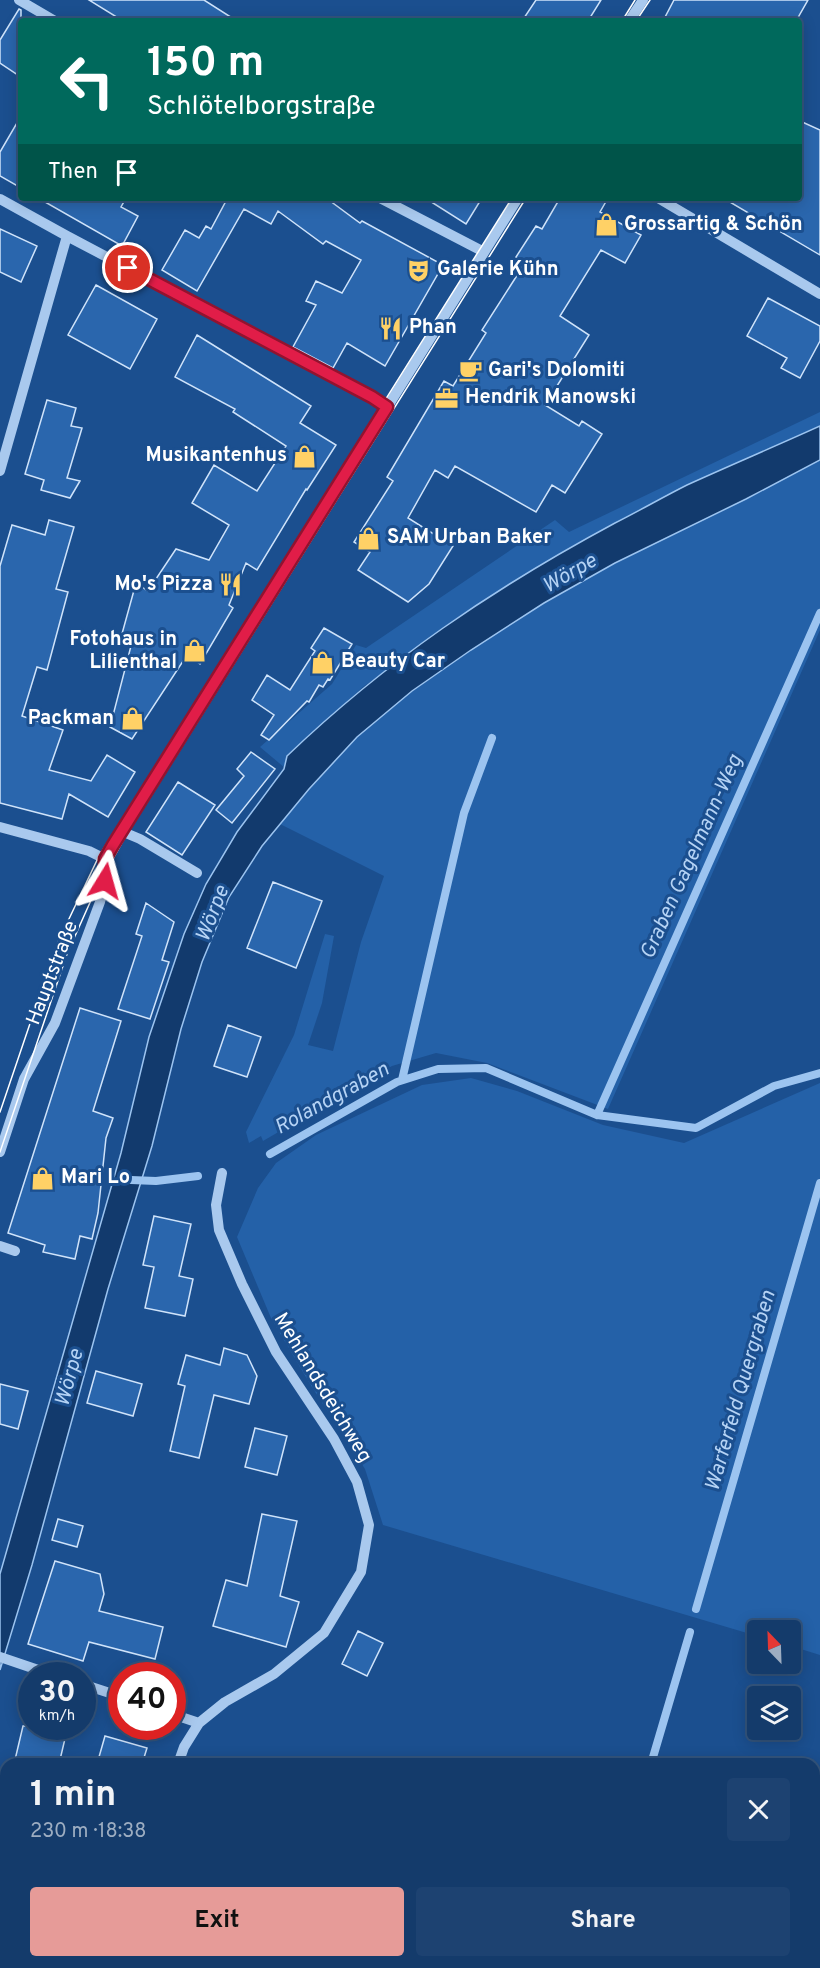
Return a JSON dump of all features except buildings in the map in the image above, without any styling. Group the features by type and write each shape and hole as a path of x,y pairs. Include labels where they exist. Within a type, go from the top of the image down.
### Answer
{"street":[{"path":"19,0 50,18"},
{"path":"631,18 643,0"},
{"path":"0,199 387,407"},
{"path":"386,201 484,252"},
{"name":"Hauptstraße","path":"0,1152 24,1079 55,1023 100,902 105,881 105,859 516,201"},
{"path":"663,201 820,294"},
{"path":"0,471 67,236"},
{"path":"0,827 88,851 105,859"},
{"path":"121,831 140,839 198,873"},
{"name":"Mehlandsdeichweg","path":"180,1758 184,1747 199,1723 225,1702 274,1674 324,1633 361,1572 369,1525 357,1482 334,1439 276,1352 242,1284 219,1230 216,1205 222,1173"},
{"path":"0,1246 15,1251"},
{"path":"2,1658 18,1663"},
{"path":"186,1719 199,1723"}],"shaded area":[{"path":"820,412 820,426 686,486 598,533 364,686 287,756 285,768 260,747 332,684 356,645 366,648 555,520 569,532"},
{"path":"820,460 820,630 608,1109 487,1063 436,1053 392,1066 263,1141 261,1136 249,1143 246,1132 294,1035 325,934 334,936 322,1003 308,1045 333,1051 361,942 384,876 280,824 289,813 356,738 378,718 449,665 552,598 594,574"},
{"path":"471,1078 517,1091 603,1125 684,1143 820,1083 820,1655 801,1649 801,1620 747,1620 747,1633 383,1525 365,1469 271,1318 237,1237 258,1188 276,1163 316,1135 422,1085"}],"water":[{"name":"Wörpe","path":"820,426 820,460 615,563 544,603 412,691 357,737 309,789 262,846 229,897 202,962 181,1029 152,1146 108,1289 32,1565 0,1670 0,1574 121,1153 149,1037 184,934 206,884 237,832 284,769 287,756 325,721 402,658 484,600 527,573 687,485"}],"waterway":[{"name":"Graben Gagelmann-Weg","path":"597,1115 820,613"},
{"path":"402,1080 464,813 492,738"},
{"name":"Rolandgraben","path":"270,1154 397,1082 438,1069 486,1068 597,1115 696,1128 774,1086 820,1073"},
{"name":"Rolandgraben","path":"131,1180 156,1181 198,1176"},
{"name":"Warferfeld Quergraben","path":"696,1609 820,1183"},
{"name":"Warferfeld Quergraben","path":"653,1758 690,1632"}],"tram line":[{"path":"624,18 635,0"},
{"path":"638,18 650,0"},
{"path":"0,1112 57,944 99,856 510,201"},
{"path":"0,1152 67,954 96,889 127,834 524,201"}],"place":[{"name":"Grossartig & Schön","path":"606,225"},
{"name":"Galerie Kühn","path":"419,270"},
{"name":"Phan","path":"391,328"},
{"name":"Gari's Dolomiti","path":"470,371"},
{"name":"Hendrik Manowski","path":"447,398"},
{"name":"Musikantenhus","path":"305,456"},
{"name":"SAM Urban Baker","path":"369,538"},
{"name":"Mo's Pizza","path":"231,585"},
{"name":"Fotohaus in Lilienthal","path":"195,651"},
{"name":"Beauty Car","path":"323,662"},
{"name":"Packman","path":"132,719"},
{"name":"Mari Lo","path":"43,1178"}],"route":[{"path":"105,881 105,859 113,845 387,407 128,268"}]}
